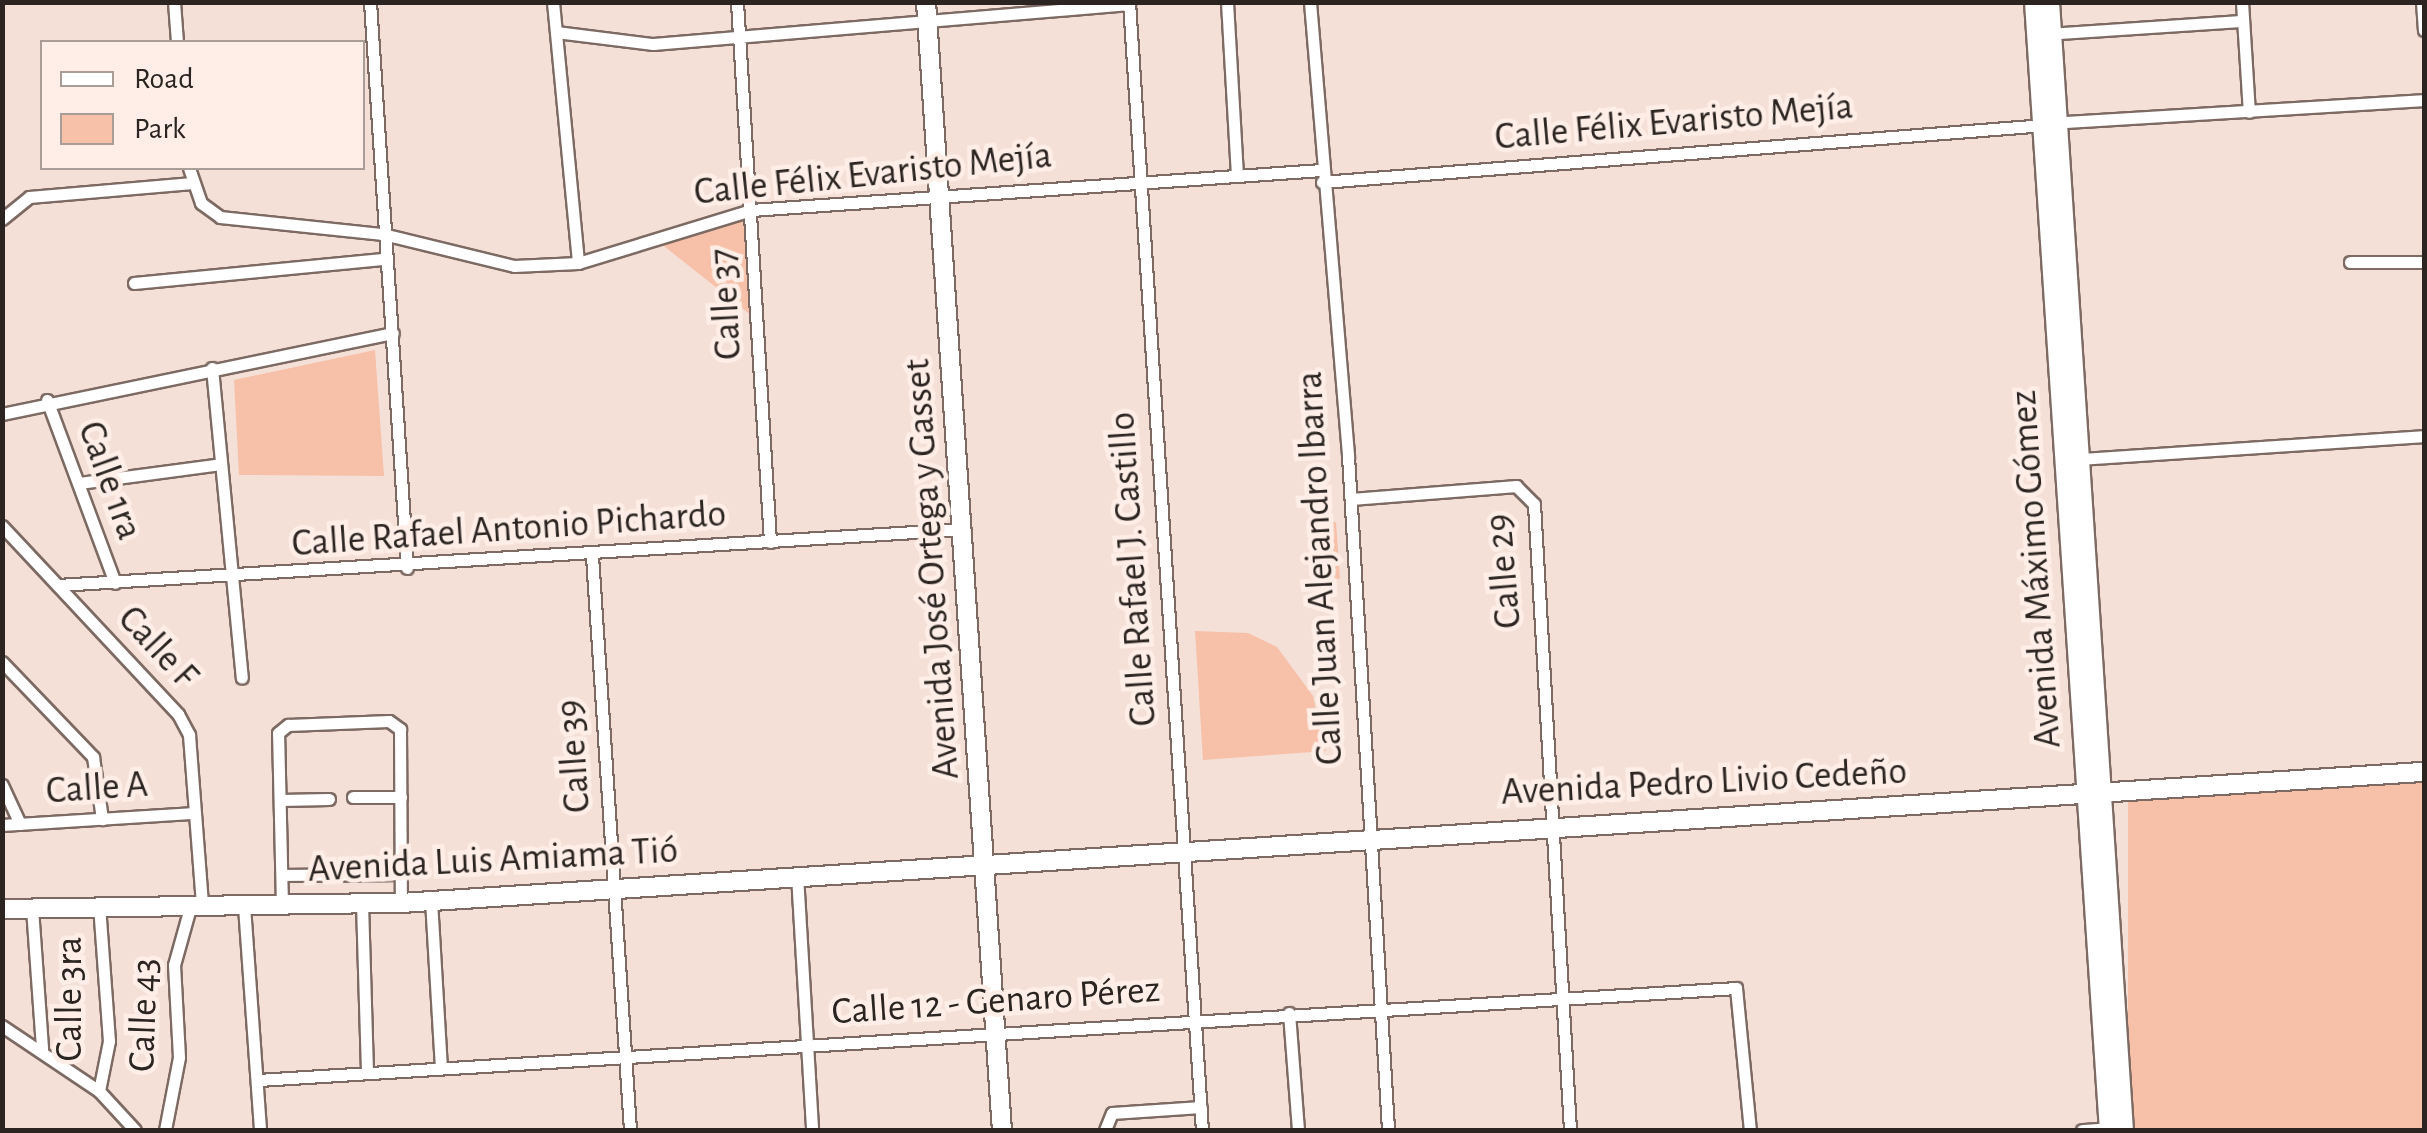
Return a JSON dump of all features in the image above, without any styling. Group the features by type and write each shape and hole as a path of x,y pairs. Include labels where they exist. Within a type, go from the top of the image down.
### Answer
{"main road":[{"path":"2024,2 2032,126 2055,218"},
{"name":"Avenida Máximo Gómez","path":"2034,2 2080,459 2093,793"},
{"name":"Avenida Máximo Gómez","path":"2050,2 2055,218 2116,1129"},
{"path":"2055,218 2067,122 2059,2"},
{"name":"Avenida José Ortega y Gasset","path":"927,10 1002,1130"},
{"name":"Avenida Pedro Livio Cedeño","path":"987,863 1367,840 1558,822 2424,772"},
{"name":"Avenida Luis Amiama Tió","path":"2,909 196,903 362,904 987,863"}],"street":[{"path":"174,2 178,40"},
{"path":"370,2 368,64 379,158 408,568"},
{"path":"553,2 578,263"},
{"name":"Calle 37","path":"738,2 770,542"},
{"path":"1226,2 1237,174"},
{"name":"Calle Juan Alejandro lbarra","path":"1310,2 1321,176 1351,499 1367,840 1388,1130"},
{"path":"2242,2 2249,112"},
{"path":"2422,2 2424,30"},
{"path":"556,32 653,44 927,10 1129,3"},
{"name":"Calle Rafael J. Castillo","path":"1129,3 1182,853 1198,1018 1202,1130"},
{"path":"2061,33 2243,21"},
{"path":"2067,122 2424,100"},
{"name":"Calle Félix Evaristo Mejía","path":"192,184 220,217 383,234 486,264 578,263 752,210 938,193 1237,174 1321,176 2032,126"},
{"path":"365,158 379,158"},
{"path":"2,219 29,196 192,184 189,170"},
{"path":"134,284 385,259"},
{"path":"2350,262 2424,262"},
{"path":"2,414 47,400 392,333"},
{"path":"212,368 242,678"},
{"name":"Calle 1ra","path":"47,400 114,583"},
{"path":"2080,459 2424,436"},
{"path":"79,483 221,464"},
{"name":"Calle 29","path":"1351,499 1527,491 1558,822"},
{"name":"Calle F","path":"2,526 178,714 189,735 196,903"},
{"name":"Calle Rafael Antonio Pichardo","path":"58,585 408,568 963,528"},
{"name":"Calle 39","path":"592,556 630,1130"},
{"path":"2,662 93,757 102,819"},
{"path":"282,906 282,728 389,720 400,729 401,902"},
{"path":"2,785 20,824"},
{"path":"353,797 401,797"},
{"path":"280,800 328,799"},
{"name":"Calle A","path":"2,826 195,813"},
{"path":"1558,822 1559,995 1570,1130"},
{"path":"282,876 402,874"},
{"path":"797,874 812,1130"},
{"path":"432,900 441,1068"},
{"name":"Calle 43","path":"165,1130 178,1057 174,965 196,903"},
{"path":"362,904 367,1072"},
{"name":"Calle 3ra","path":"98,1092 109,1041 100,906"},
{"path":"244,906 260,1130"},
{"path":"32,908 42,1048"},
{"name":"Calle 12 - Genaro Pérez","path":"258,1080 1559,995 1739,990 1750,1130"},
{"path":"1289,1013 1298,1130"},
{"path":"2,1026 42,1048 98,1092 135,1130"},
{"path":"1105,1130 1112,1113 1201,1108"},
{"path":"2082,1130 2116,1129"}],"green space":[{"path":"752,216 756,319 660,243"},
{"path":"375,350 384,476 239,475 234,380"},
{"path":"1336,522 1340,579 1314,581 1310,524"},
{"path":"1195,631 1248,633 1277,647 1313,696 1326,751 1203,760"},
{"path":"2128,783 2424,783 2424,1130 2128,1130"}]}
